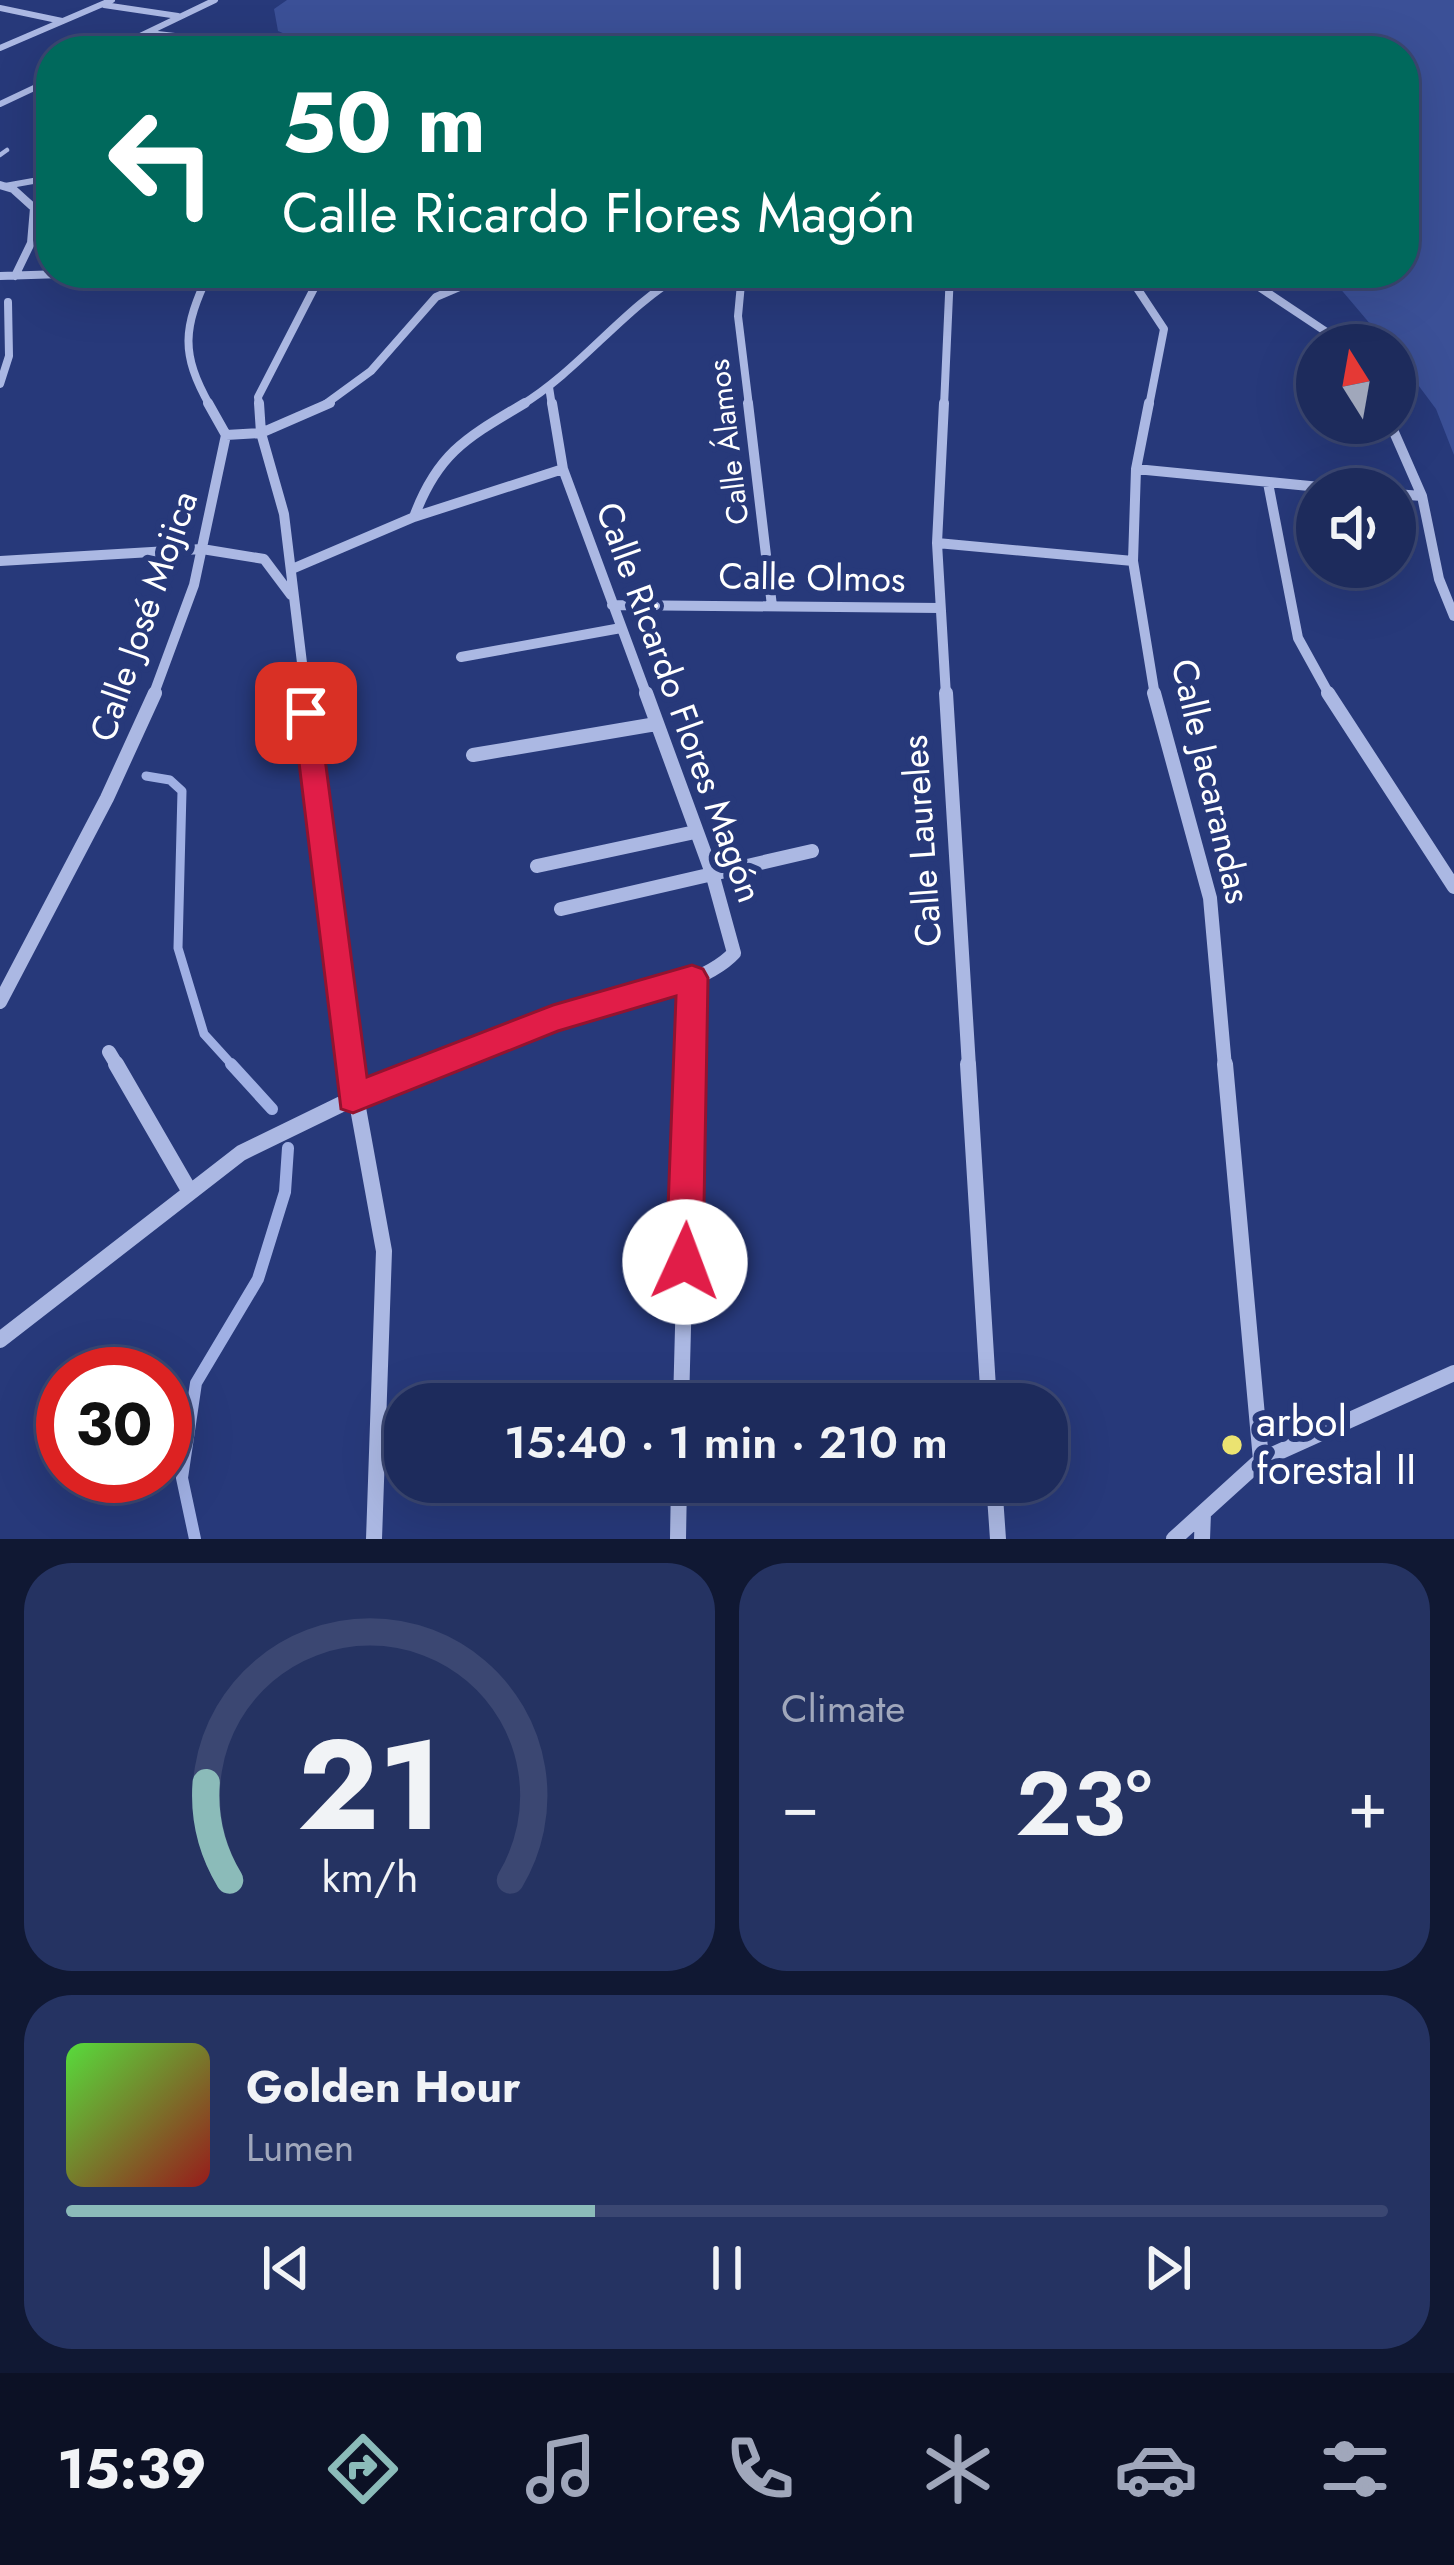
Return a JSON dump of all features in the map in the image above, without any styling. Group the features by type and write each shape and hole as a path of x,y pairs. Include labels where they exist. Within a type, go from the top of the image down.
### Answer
{"street":[{"path":"0,48 112,0"},
{"path":"142,36 215,0"},
{"path":"102,5 180,16"},
{"path":"0,8 63,22"},
{"path":"148,33 174,36"},
{"path":"0,104 36,88"},
{"path":"29,92 36,93"},
{"path":"2,185 34,208 31,243 15,276"},
{"path":"0,276 36,275"},
{"path":"202,288 194,304 187,366 226,435 261,433 332,402 371,371 436,297 457,288"},
{"path":"314,288 258,397 261,433 280,497 292,569 353,1098 384,1251 374,1539"},
{"path":"414,518 425,481 446,455 549,387 659,288"},
{"name":"Calle Álamos","path":"741,288 738,316 772,606"},
{"name":"Calle Laureles","path":"949,288 937,543 988,1383"},
{"name":"Calle Jacarandas","path":"1137,288 1163,329 1136,469 1132,561 1159,723 1210,898 1262,1460"},
{"path":"1260,288 1314,324"},
{"path":"0,384 9,356 5,308"},
{"name":"Calle Ricardo Flores Magón","path":"0,1340 241,1153 353,1098 553,1019 692,978 722,966 734,953 712,873 563,469 549,387"},
{"name":"Calle José Mojica","path":"0,1002 148,719 202,549 226,435"},
{"path":"1399,444 1421,496 1439,579 1454,616"},
{"path":"292,569 414,518 563,469"},
{"path":"1136,469 1296,485"},
{"path":"1268,483 1298,638 1340,715 1454,887"},
{"path":"1416,496 1421,496"},
{"path":"937,543 1132,561"},
{"path":"0,561 202,549 264,560 293,597"},
{"name":"Calle Olmos","path":"612,605 940,608"},
{"path":"461,657 621,628"},
{"path":"473,755 656,724"},
{"path":"537,866 695,832"},
{"path":"561,909 812,851"},
{"path":"682,1383 692,978"},
{"path":"109,1052 190,1192"},
{"path":"1174,1539 1262,1460 1454,1373"},
{"path":"678,1539 679,1503"},
{"path":"995,1503 998,1539"},
{"path":"1202,1539 1203,1514"}],"lane":[{"path":"0,155 8,150"},
{"path":"2,185 33,181"}],"shaded area":[{"path":"287,0 1454,0 1454,455 1436,409 1416,382 1416,324 1370,324 1340,288 1419,288 1419,36 290,36 278,31 274,9"}],"waterway":[{"path":"146,776 170,780 182,791 178,948 204,1034 234,1067"},
{"path":"231,1064 272,1109"},
{"path":"195,1539 182,1478 196,1383 258,1279 285,1192 288,1148"}],"place":[{"name":"arbol forestal II","path":"1232,1445"}],"route":[{"path":"306,713 353,1098 553,1019 692,978 685,1262"}]}
